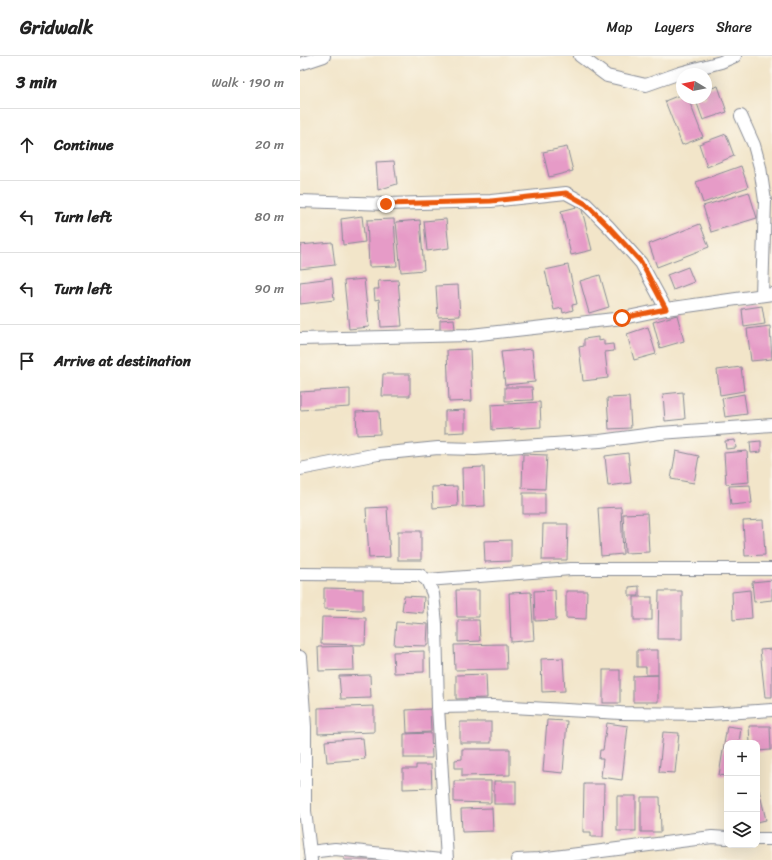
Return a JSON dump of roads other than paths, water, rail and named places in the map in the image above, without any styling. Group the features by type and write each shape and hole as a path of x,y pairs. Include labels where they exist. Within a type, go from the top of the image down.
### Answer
{"street":[{"path":"300,64 324,56"},
{"path":"580,56 607,76 646,85 680,73 721,62 735,56"},
{"path":"300,339 471,335 622,318 666,309 767,294 765,200 760,168 754,145 741,116"},
{"path":"300,202 386,204 491,201 566,193 586,204 641,262 666,309"},
{"path":"300,469 378,454 438,448 475,449 600,441 660,433 772,425"},
{"path":"300,574 420,575 428,580 571,569 772,569"},
{"path":"428,580 433,594 436,624 438,707 447,860"},
{"path":"300,656 305,727 305,811 311,856 335,849 441,860"},
{"path":"438,707 493,706 629,714 709,714 772,710"},
{"path":"517,860 539,859 712,837 724,838"},
{"path":"760,839 772,839"}]}
